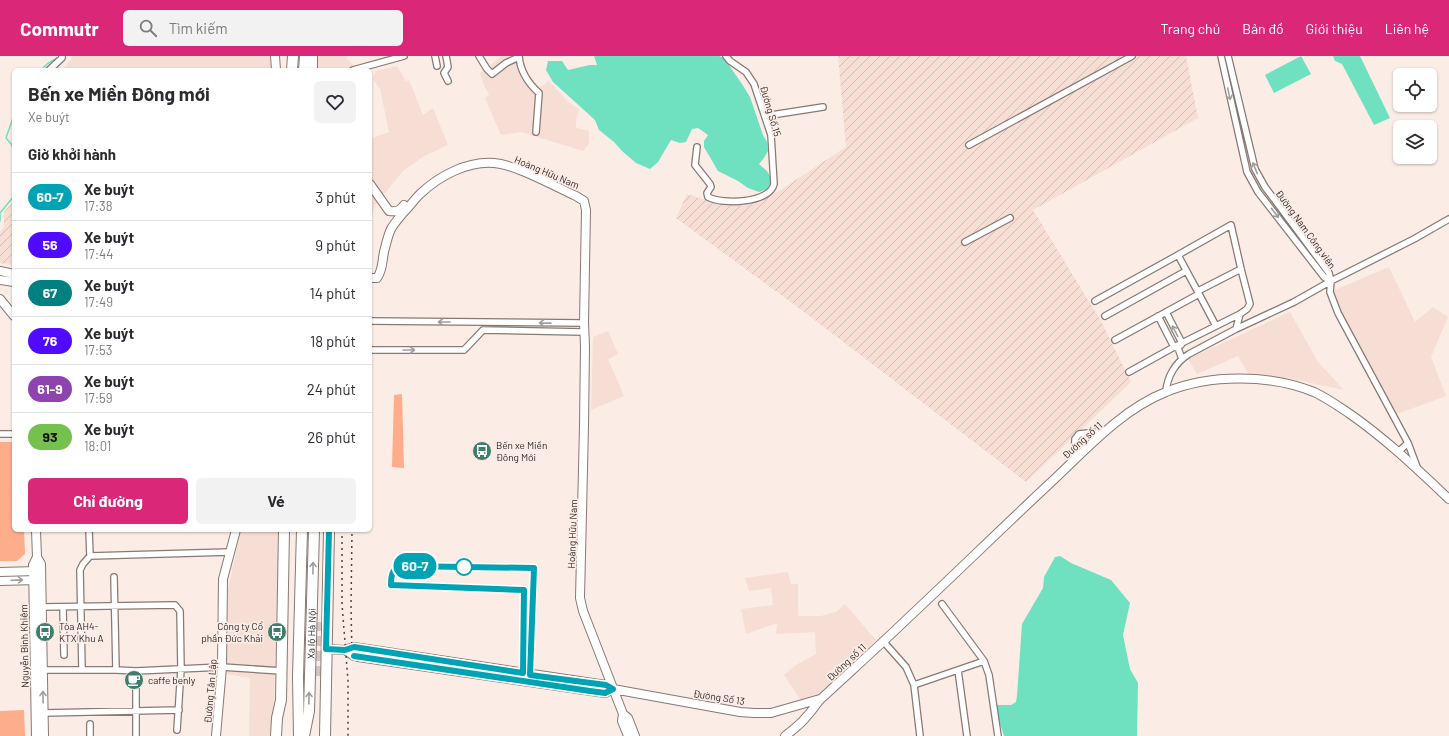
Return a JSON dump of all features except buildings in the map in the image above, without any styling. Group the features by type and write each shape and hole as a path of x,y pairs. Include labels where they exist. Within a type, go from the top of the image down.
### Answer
{"highway":[{"path":"292,68 293,56"},
{"path":"297,56 297,68"},
{"path":"304,68 305,56"},
{"path":"312,56 312,68"},
{"path":"276,736 277,718 281,700 284,532"},
{"path":"283,736 287,702 290,532"},
{"name":"Xa lộ Hà Nội","path":"299,736 299,648 302,532"},
{"name":"Xa lộ Hà Nội","path":"304,736 309,711 314,532"},
{"path":"321,622 323,532"},
{"name":"Xa lộ Hà Nội","path":"325,736 329,532"},
{"path":"299,648 326,649"},
{"path":"320,676 320,736"}],"street":[{"path":"51,68 62,58 62,56"},
{"path":"275,56 276,68"},
{"path":"359,68 404,56"},
{"path":"435,56 437,66"},
{"path":"446,56 448,67 444,72 448,81"},
{"path":"479,56 486,70 492,74 506,63 519,56 529,82 539,92 536,132"},
{"name":"Đường Số 15","path":"698,147 695,165 710,184 707,195 712,199 724,201 744,201 772,191 774,184 771,135 765,116 754,84 744,70 726,56"},
{"path":"970,145 1132,56"},
{"name":"Đường Nam Công viên","path":"1221,56 1247,172 1258,192 1324,277 1331,281"},
{"name":"Đường Nam Công viên","path":"1228,56 1255,169 1265,187 1329,273 1331,281"},
{"path":"765,116 823,108"},
{"name":"Hoàng Hữu Nam","path":"372,187 389,211 396,212 401,209 417,191 440,174 468,162 496,160 521,166 582,195 587,199 590,209 588,332 585,346"},
{"name":"Hoàng Hữu Nam","path":"372,278 377,278 381,272 384,252 391,230 398,218 430,185 442,177 456,171 481,163 495,163 507,166 576,196 584,201 586,210 585,346 580,598 583,611 613,689 623,714 628,718 635,736"},
{"path":"965,242 1010,218"},
{"path":"1166,392 1168,379 1182,358 1236,329 1294,302 1449,219"},
{"path":"1095,301 1231,225 1250,304 1247,309 1129,372"},
{"path":"1178,255 1216,326"},
{"path":"1310,258 1315,255"},
{"path":"1115,340 1241,269"},
{"path":"1105,316 1186,270"},
{"path":"0,271 12,274"},
{"path":"0,280 12,282"},
{"path":"1331,281 1330,292 1338,313 1408,443 1417,470"},
{"path":"0,299 12,314"},
{"path":"1166,312 1182,343"},
{"path":"1236,329 1240,314"},
{"path":"1158,316 1182,358"},
{"path":"372,321 584,323"},
{"path":"372,350 464,350 483,330 584,332"},
{"name":"Đường số 11","path":"785,736 807,717 820,699 883,642 1004,526 1123,416 1166,392 1188,385 1217,380 1259,379 1292,385 1315,392 1330,400 1371,428 1449,499"},
{"path":"1074,461 1075,439 1079,434 1107,431"},
{"path":"0,434 12,434"},
{"path":"1398,452 1408,443"},
{"name":"Nguyễn Bỉnh Khiêm","path":"36,532 37,557 33,565 33,571 37,580 42,607 39,671"},
{"path":"82,670 80,570 90,556 89,532"},
{"name":"Đường Tân Lập","path":"216,736 222,668 223,579 235,532"},
{"path":"90,556 230,552"},
{"name":"Nguyễn Bỉnh Khiêm","path":"37,557 42,564 42,571 37,580 40,714 44,736"},
{"path":"0,572 42,571"},
{"path":"114,577 116,670"},
{"path":"0,581 37,580"},
{"path":"942,604 984,661 990,675 998,736"},
{"path":"42,607 63,608 81,606 175,605 180,611 181,669 179,710 176,730"},
{"path":"63,608 64,655"},
{"path":"883,642 906,667 914,684 920,736"},
{"name":"Đường Số 13","path":"326,649 345,650 354,647 606,685 613,689 754,713 771,712 820,699"},
{"name":"Đường Số 13","path":"345,650 358,657 430,668 605,693 613,689"},
{"path":"430,668 431,659"},
{"path":"914,684 984,661"},
{"path":"39,671 136,671 222,668 282,671"},
{"path":"958,670 967,736"},
{"path":"136,671 136,736"},
{"path":"40,714 179,710"},
{"name":"Nguyễn Bỉnh Khiêm","path":"36,736 40,714"},
{"name":"Hoàng Hữu Nam","path":"623,714 622,721 628,736"},
{"path":"90,724 90,736"}],"shaded area":[{"path":"73,56 274,56 274,68 64,68"},
{"path":"314,56 347,56 347,59 355,67 353,68 313,68"},
{"path":"502,56 516,56 524,63 527,72 539,88 549,81 568,102 579,109 576,119 576,128 589,131 589,144 583,151 521,132 501,135 485,98 489,95 480,73"},
{"path":"594,56 719,56 724,58 750,97 763,135 767,142 768,151 759,164 770,176 771,184 767,189 759,192 748,188 718,171 704,147 704,141 708,135 698,128 692,129 686,142 680,143 671,140 658,162 650,169 636,163 599,130 595,120 553,82 546,70 548,61 562,61 568,70 597,65"},
{"path":"838,56 1186,56 1198,118 1033,210 1102,323 1131,382 1026,482 807,314 676,218 687,194 725,204 742,202 769,195 779,191 846,147"},
{"path":"1301,56 1311,74 1274,93 1265,75"},
{"path":"1333,56 1360,56 1390,118 1374,125 1342,64 1335,61"},
{"path":"397,66 406,81 409,80 423,115 433,108 448,145 424,156 403,171 375,205 372,215 372,138 389,132 380,89 373,79 376,71"},
{"path":"12,203 12,265 0,263 0,232 4,227 4,212"},
{"path":"1389,267 1415,322 1433,307 1448,317 1431,357 1446,396 1397,414 1330,292"},
{"path":"1290,312 1318,362 1344,390 1292,379 1263,375 1249,375 1238,356 1197,374 1188,359"},
{"path":"608,331 618,354 608,359 624,396 591,410 593,337"},
{"path":"402,394 404,468 392,467 394,395"},
{"path":"0,442 12,442 12,532 24,532 25,554 17,561 0,561"},
{"path":"241,532 279,532 273,736 249,736 250,678 226,674 228,589"},
{"path":"1060,556 1071,563 1111,580 1130,603 1123,635 1130,669 1138,683 1137,736 1004,736 994,705 1011,705 1016,702 1022,624 1043,588 1044,577 1055,557"},
{"path":"788,572 791,584 798,584 798,616 821,616 836,612 845,604 876,640 819,696 802,702 784,675 796,665 816,654 815,632 776,634 777,623 746,634 741,609 773,605 771,588 749,591 745,578"},
{"path":"24,710 25,736 0,736 0,711"}],"waterway":[{"path":"43,68 57,58"},
{"path":"12,121 6,138 12,145"},
{"path":"0,221 0,213 12,198"}],"tunnel":[{"path":"320,676 321,622"}],"railway":[{"path":"342,532 342,604 348,681 348,736"},
{"path":"352,532 352,656"}],"bus line":[{"name":"60-7","path":"329,532 326,649 345,650 354,647 523,673 524,590 391,585 391,578 394,569 398,566 534,568 530,675 606,685 613,689 605,693 354,656"}],"place":[{"name":"Bến xe Miền Đông Mới","path":"482,451"},
{"name":"Tòa AH4- KTX Khu A","path":"45,632"},
{"name":"Công ty Cổ phần Đức Khải","path":"277,632"},
{"name":"caffe benly","path":"134,680"}]}
